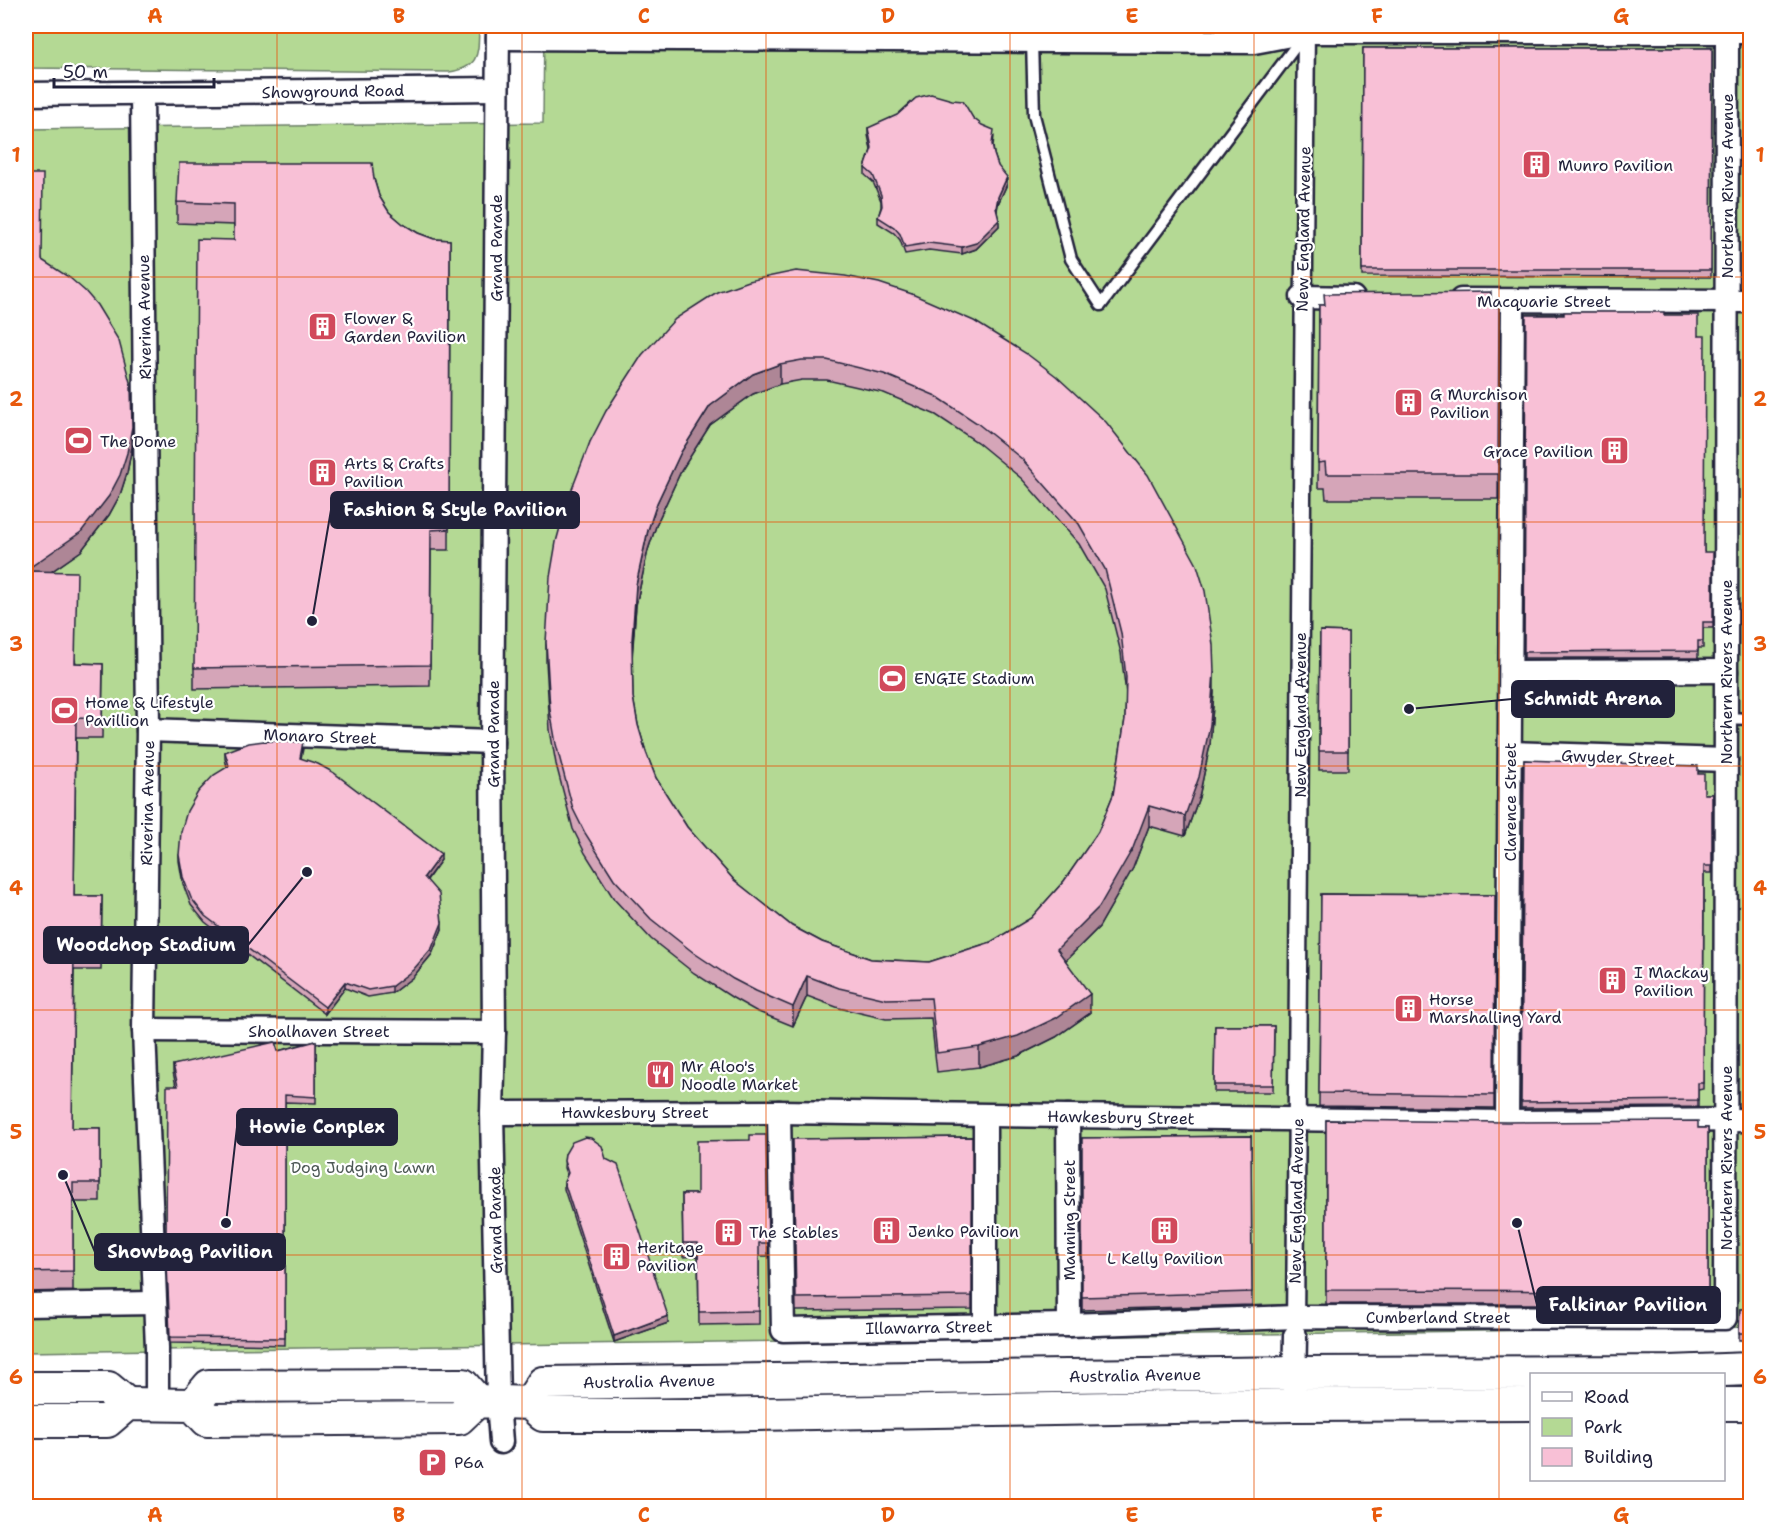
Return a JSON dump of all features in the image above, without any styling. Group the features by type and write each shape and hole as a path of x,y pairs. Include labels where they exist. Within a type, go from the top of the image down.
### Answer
{"main road":[{"name":"Australia Avenue","path":"530,1403 543,1383 1294,1373 1750,1370"},
{"path":"26,1388 108,1388 142,1404 193,1405 207,1420 459,1418 488,1401"},
{"name":"Australia Avenue","path":"488,1401 530,1403 543,1414 691,1415 1294,1405 1530,1404"},
{"path":"26,1421 107,1420 142,1404"},
{"path":"1725,1404 1750,1404"}],"street":[{"path":"498,32 995,33 1032,40 1254,42 1306,29 1727,29 1750,32"},
{"name":"New England Avenue","path":"1294,1405 1306,29"},
{"name":"Northern Rivers Avenue","path":"1725,1318 1727,29"},
{"name":"Grand Parade","path":"498,32 492,742 494,1032 488,1401 501,1442"},
{"name":"Showground Road","path":"26,94 497,89"},
{"name":"Riverina Avenue","path":"142,93 148,730 144,1030 155,1303 142,1404"},
{"path":"1302,297 1372,298"},
{"name":"Macquarie Street","path":"1442,300 1750,301"},
{"name":"Clarence Street","path":"1508,1122 1513,302"},
{"path":"1511,672 1726,671"},
{"name":"Monaro Street","path":"148,730 492,742"},
{"name":"Gwyder Street","path":"1511,753 1726,760"},
{"name":"Shoalhaven Street","path":"144,1030 494,1032"},
{"name":"Hawkesbury Street","path":"492,1113 779,1112 1508,1122 1750,1120"},
{"name":"Illawarra Street","path":"779,1112 783,1330 1069,1325 1295,1327"},
{"path":"985,1116 985,1326"},
{"name":"Manning Street","path":"1068,1116 1069,1325"},
{"path":"26,1305 155,1303"},
{"name":"Cumberland Street","path":"1295,1327 1725,1318"}],"lane":[{"path":"1032,40 1034,115 1071,259 1101,305 1306,29"},
{"path":"1726,718 1750,719"}],"green space":[{"path":"26,26 479,26 476,57 467,66 449,72 26,68"},
{"name":"Dog Judging Lawn","path":"544,26 1750,26 1750,1327 26,1352 26,129 543,123"}],"building":[{"name":"Munro Pavilion","path":"1363,48 1712,48 1711,270 1362,270"},
{"path":"931,94 963,101 973,118 994,130 992,144 994,154 998,166 1007,177 998,197 996,208 999,220 976,243 962,247 929,243 905,247 900,234 894,227 878,217 882,206 881,195 873,175 865,168 872,148 868,128 897,115 916,98"},
{"path":"179,163 372,163 379,196 389,212 418,233 434,239 450,240 449,529 431,530 430,665 194,668 197,239 234,240 234,204 177,202"},
{"name":"The Dome","path":"26,174 43,174 42,260 85,291 97,305 119,341 131,386 132,427 120,475 109,496 81,532 26,570"},
{"path":"796,271 845,276 879,283 912,294 974,321 1027,354 1056,376 1106,422 1148,475 1197,565 1205,591 1213,645 1214,672 1210,725 1199,777 1185,816 1149,806 1133,848 1099,907 1057,949 1090,994 1056,1018 1018,1036 979,1047 937,1053 931,998 886,999 839,988 807,976 793,1007 756,991 694,953 651,919 614,879 573,809 556,744 550,710 546,642 550,577 556,542 567,502 590,442 606,411 642,355 675,319 717,292 748,281","holes":["802,360 827,360 884,374 936,396 977,423 1022,459 1079,524 1105,569 1121,633 1126,677 1125,719 1113,795 1098,832 1064,881 1031,918 991,942 929,962 871,959 822,942 792,926 734,880 687,827 656,778 638,725 633,697 632,640 636,585 648,530 657,503 681,452 710,406 753,374 780,364"]},
{"name":"G Murchison Pavilion","path":"1491,292 1491,306 1499,307 1498,474 1326,474 1325,462 1318,463 1319,305 1325,305 1324,294"},
{"name":"Grace Pavilion","path":"1564,312 1664,312 1664,315 1698,315 1698,336 1705,336 1704,552 1713,552 1713,622 1703,622 1703,641 1698,641 1698,651 1524,652 1526,315 1564,315"},
{"path":"26,571 77,572 75,663 103,664 102,719 76,718 74,896 102,896 101,951 74,951 72,1128 100,1128 100,1183 73,1183 73,1271 26,1272"},
{"path":"1320,631 1348,632 1348,751 1319,751"},
{"path":"303,742 300,758 334,773 441,854 424,877 439,894 442,923 432,948 413,970 392,986 368,990 345,982 325,1007 205,916 191,898 183,877 179,855 181,832 187,811 198,792 214,775 229,766 225,752 249,743"},
{"name":"I Mackay Pavilion","path":"1524,760 1698,766 1698,774 1704,774 1704,794 1712,794 1712,866 1704,866 1703,1083 1698,1083 1698,1100 1521,1102"},
{"name":"Horse Marshalling Yard","path":"1321,894 1495,895 1494,1095 1319,1093"},
{"path":"1215,1026 1274,1026 1273,1085 1214,1085"},
{"path":"316,1041 316,1097 285,1095 285,1338 170,1337 166,1240 167,1086 178,1086 173,1065 275,1042 278,1051"},
{"path":"1326,1120 1698,1121 1698,1128 1708,1128 1708,1291 1326,1290"},
{"name":"The Stables","path":"750,1135 766,1135 768,1243 759,1243 759,1311 699,1312 698,1243 683,1243 682,1194 697,1194 697,1141 750,1140"},
{"name":"L Kelly Pavilion","path":"1251,1136 1252,1292 1082,1297 1082,1138"},
{"name":"Heritage Pavilion","path":"585,1137 591,1138 602,1146 606,1159 618,1165 668,1316 614,1336 564,1182 568,1173 564,1161 565,1154 572,1142"},
{"name":"Jenko Pavilion","path":"972,1137 972,1296 796,1298 793,1139"},
{"path":"1740,1309 1750,1309 1750,1333 1739,1333"}],"place":[{"name":"Munro Pavilion","path":"1537,165"},
{"name":"Flower & Garden Pavilion","path":"323,327"},
{"name":"G Murchison Pavilion","path":"1409,403"},
{"name":"The Dome","path":"79,441"},
{"name":"Grace Pavilion","path":"1614,451"},
{"name":"Arts & Crafts Pavilion","path":"323,472"},
{"name":"Fashion & Style Pavilion","path":"312,621"},
{"name":"ENGIE Stadium","path":"893,678"},
{"name":"Schmidt Arena","path":"1409,709"},
{"name":"Home & Lifestyle Pavillion","path":"64,711"},
{"name":"Woodchop Stadium","path":"307,872"},
{"name":"I Mackay Pavilion","path":"1613,981"},
{"name":"Horse Marshalling Yard","path":"1408,1008"},
{"name":"Mr Aloo's Noodle Market","path":"660,1075"},
{"name":"Showbag Pavilion","path":"63,1175"},
{"name":"Howie Conplex","path":"226,1223"},
{"name":"Falkinar Pavilion","path":"1517,1223"},
{"name":"L Kelly Pavilion","path":"1165,1230"},
{"name":"Jenko Pavilion","path":"887,1231"},
{"name":"The Stables","path":"728,1232"},
{"name":"Heritage Pavilion","path":"616,1256"},
{"name":"P6a","path":"433,1462"}]}
